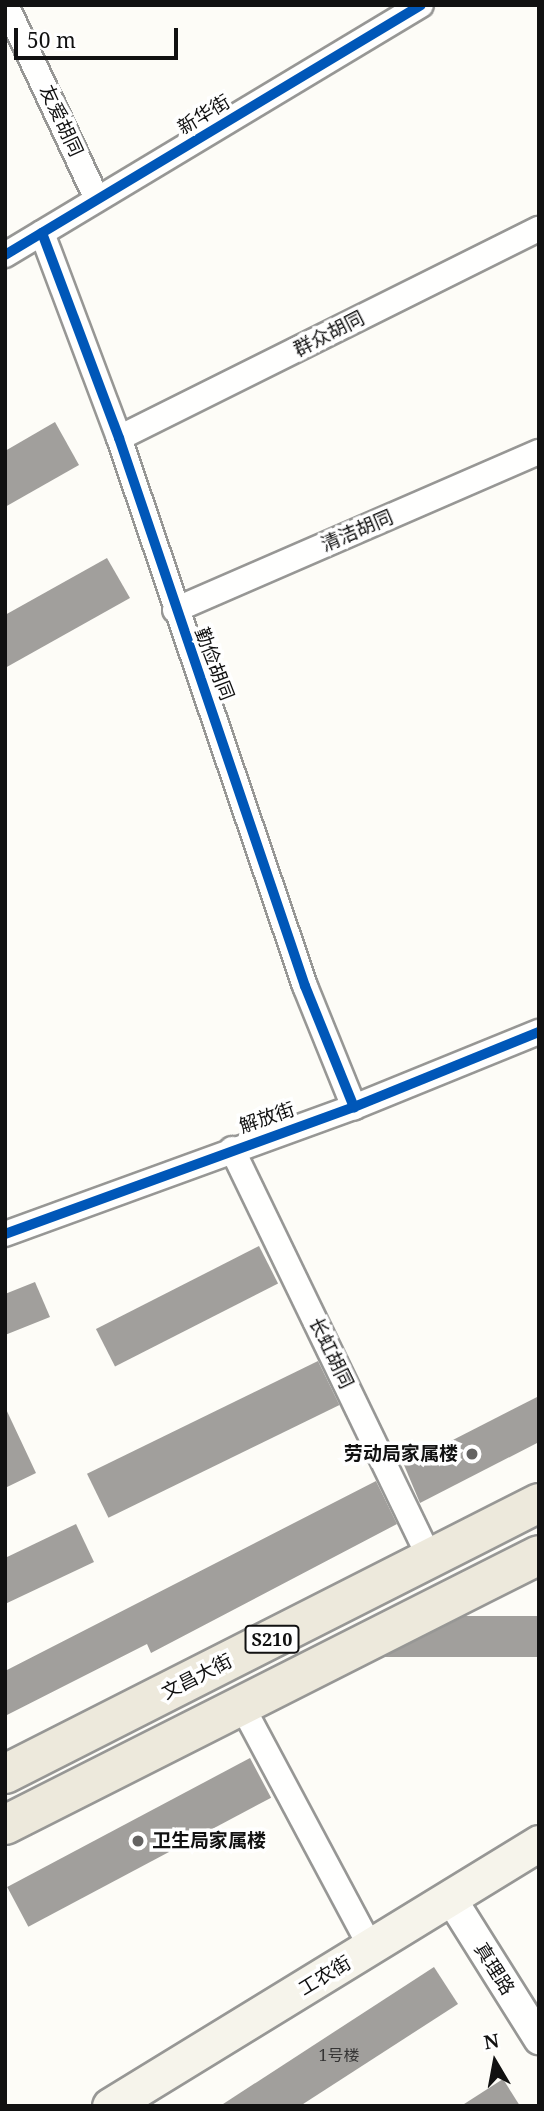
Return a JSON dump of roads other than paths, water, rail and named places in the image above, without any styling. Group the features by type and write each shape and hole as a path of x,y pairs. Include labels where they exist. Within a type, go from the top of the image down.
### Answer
{"main road":[{"name":"文昌大街","path":"5,1774 539,1503"},
{"path":"5,1825 539,1555"},
{"name":"工农街","path":"110,2106 539,1843"}],"street":[{"name":"友爱胡同","path":"6,5 97,199"},
{"name":"新华街","path":"5,254 421,5"},
{"name":"群众胡同","path":"119,438 539,229"},
{"name":"勤俭胡同","path":"42,233 119,438 175,610 305,986 354,1107"},
{"name":"清洁胡同","path":"175,610 539,452"},
{"name":"解放街","path":"5,1234 232,1149 354,1107 539,1032"},
{"name":"长虹胡同","path":"232,1149 430,1558"},
{"path":"243,1706 371,1948"},
{"name":"真理路","path":"450,1897 539,2039"}],"place":[{"name":"劳动局家属楼","path":"472,1454"},
{"name":"卫生局家属楼","path":"138,1841"}]}
